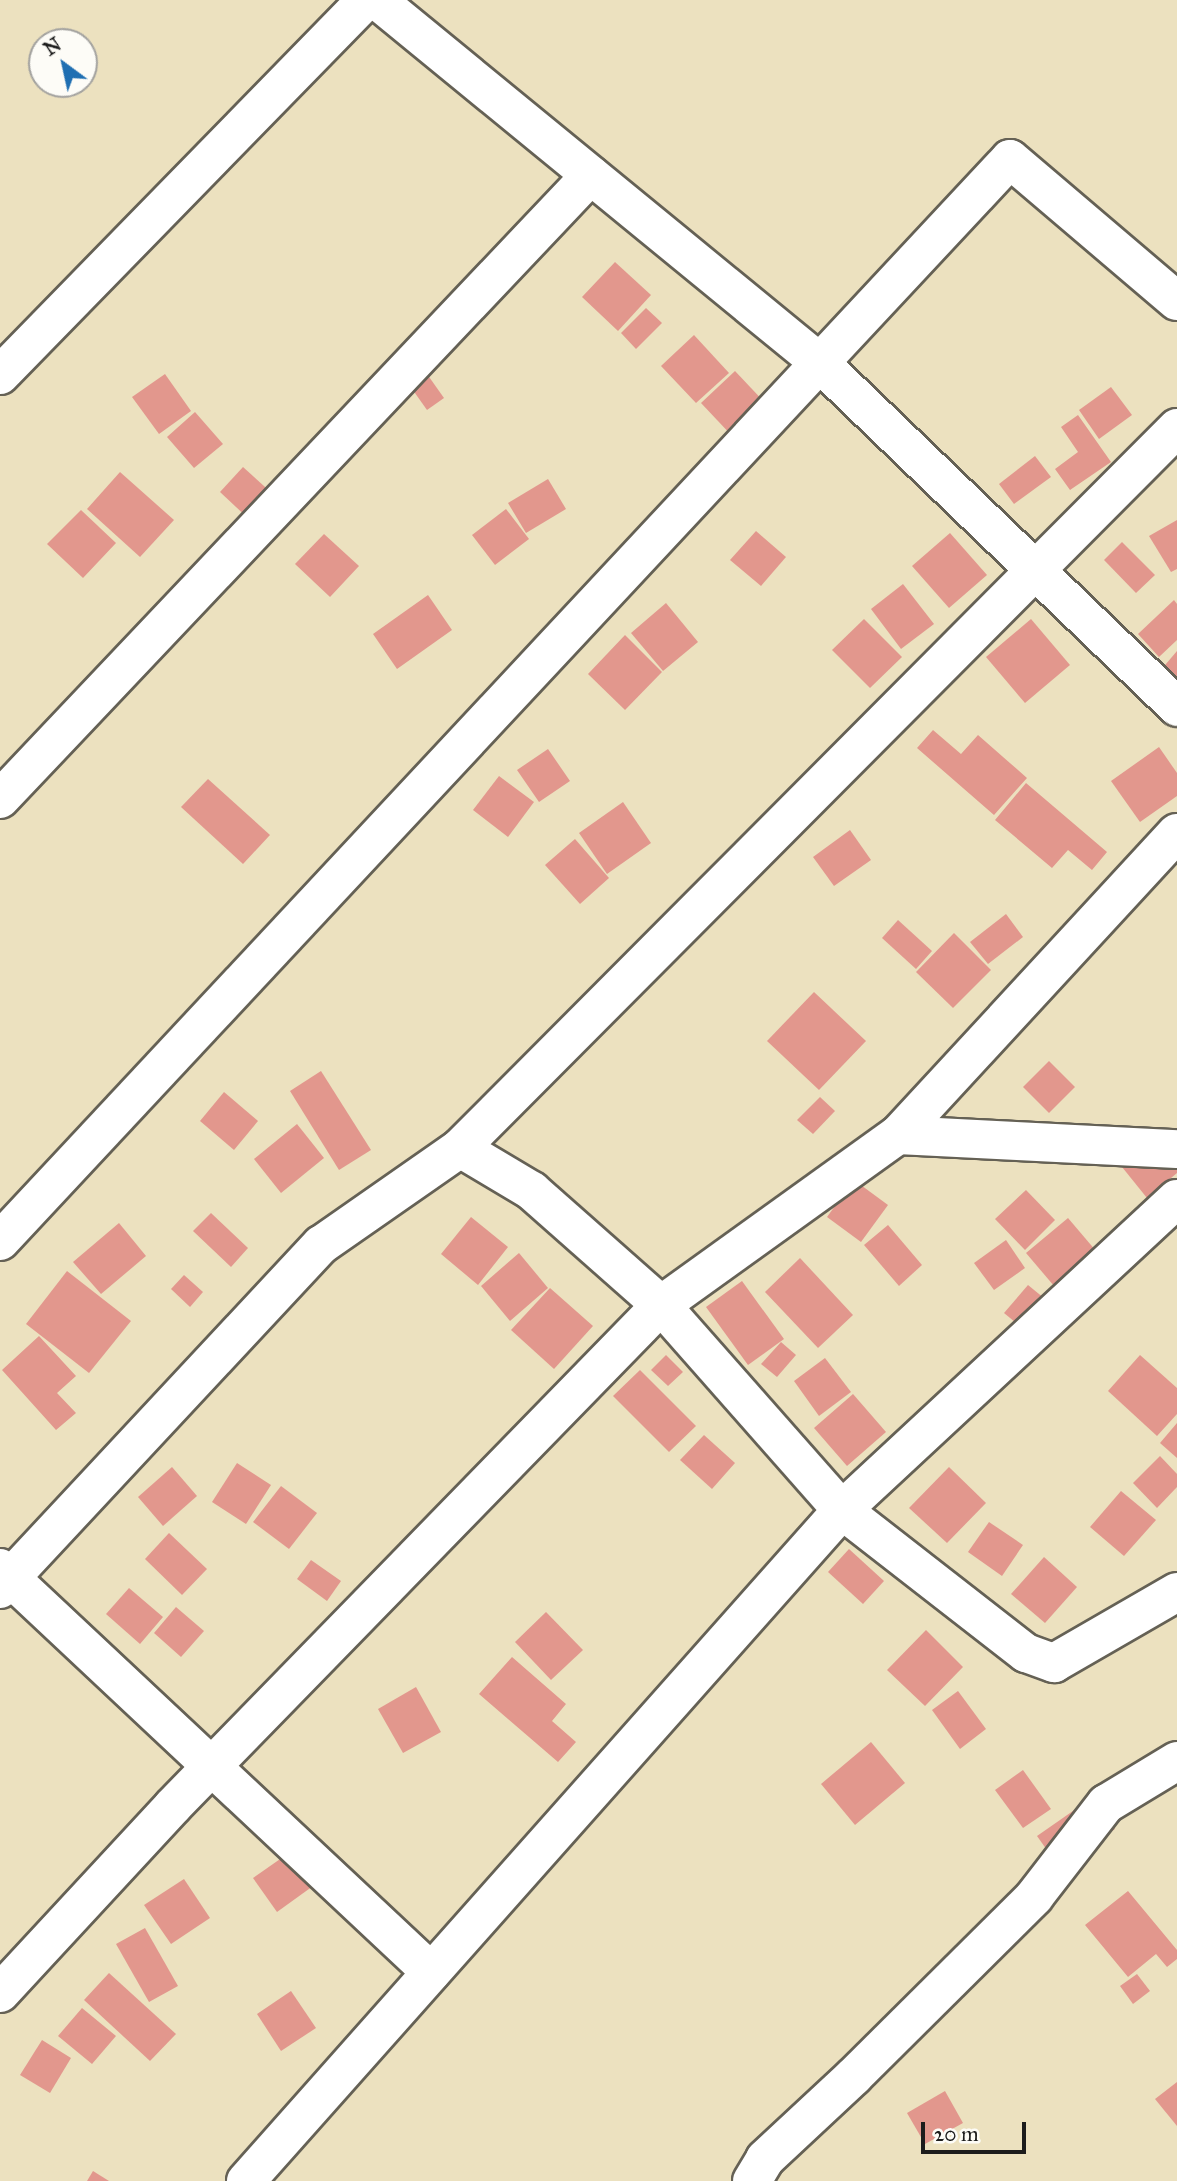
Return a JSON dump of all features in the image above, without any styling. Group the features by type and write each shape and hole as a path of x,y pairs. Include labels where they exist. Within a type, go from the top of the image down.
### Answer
{"street":[{"path":"0,375 366,0"},
{"path":"377,0 820,363 1177,707"},
{"path":"0,1241 1010,159 1177,301"},
{"path":"0,799 591,175"},
{"path":"431,1972 3,1578 321,1245 460,1148 1177,428"},
{"path":"0,1993 211,1767 661,1305 898,1135 1177,833"},
{"path":"898,1135 1177,1149"},
{"path":"460,1148 532,1191 661,1305 842,1510 1026,1653 1054,1663 1177,1592"},
{"path":"246,2181 842,1510 1177,1199"},
{"path":"752,2181 765,2160 855,2076 1034,1897 1106,1804 1177,1761"}],"building":[{"path":"615,262 651,295 618,331 582,297"},
{"path":"646,308 662,323 636,349 621,333"},
{"path":"694,335 729,373 696,403 661,366"},
{"path":"735,371 768,406 734,438 701,403"},
{"path":"165,374 191,411 159,434 132,397"},
{"path":"427,374 444,398 427,410 410,386"},
{"path":"1111,387 1132,415 1099,439 1079,410"},
{"path":"195,412 223,444 194,468 167,437"},
{"path":"1078,415 1111,462 1070,490 1055,469 1078,452 1061,427"},
{"path":"1035,456 1051,477 1014,504 999,484"},
{"path":"243,467 275,496 251,521 220,492"},
{"path":"120,472 174,520 140,557 87,509"},
{"path":"548,479 566,509 526,533 508,503"},
{"path":"506,509 529,539 495,565 472,535"},
{"path":"81,510 116,543 83,578 47,544"},
{"path":"1177,520 1177,569 1171,572 1149,536"},
{"path":"756,531 786,557 761,586 730,560"},
{"path":"950,533 987,575 949,608 912,566"},
{"path":"324,534 359,566 330,597 295,564"},
{"path":"1122,542 1155,575 1136,593 1104,560"},
{"path":"903,584 934,624 901,649 871,609"},
{"path":"428,595 452,630 397,669 373,634"},
{"path":"1174,600 1177,604 1177,640 1159,657 1138,634"},
{"path":"666,603 698,642 663,671 631,633"},
{"path":"864,619 902,657 870,688 832,650"},
{"path":"1031,619 1070,665 1025,703 986,657"},
{"path":"625,635 662,672 625,710 588,674"},
{"path":"1177,651 1177,685 1160,671"},
{"path":"933,730 961,754 978,735 1027,778 994,815 917,748"},
{"path":"1159,747 1177,773 1177,796 1140,822 1111,781"},
{"path":"548,749 570,781 539,802 517,770"},
{"path":"499,776 534,802 508,837 473,810"},
{"path":"208,779 270,835 243,864 181,807"},
{"path":"1026,783 1107,852 1092,870 1068,850 1052,868 995,820"},
{"path":"623,802 651,843 607,874 579,833"},
{"path":"850,830 871,860 834,886 813,857"},
{"path":"575,839 609,878 580,904 545,865"},
{"path":"1006,914 1023,937 988,964 970,942"},
{"path":"898,920 932,951 916,969 882,938"},
{"path":"954,933 991,970 953,1008 916,972"},
{"path":"814,992 866,1041 819,1090 767,1041"},
{"path":"1049,1061 1075,1087 1049,1113 1023,1087"},
{"path":"321,1071 371,1150 339,1170 290,1091"},
{"path":"224,1092 258,1121 234,1150 200,1121"},
{"path":"820,1097 835,1111 813,1134 797,1120"},
{"path":"297,1124 324,1158 281,1193 254,1159"},
{"path":"1177,1154 1177,1173 1147,1198 1118,1162"},
{"path":"854,1180 888,1205 861,1242 827,1217"},
{"path":"1026,1190 1055,1220 1025,1250 995,1219"},
{"path":"211,1213 248,1248 231,1267 193,1231"},
{"path":"471,1217 508,1247 478,1285 441,1254"},
{"path":"1068,1218 1102,1258 1060,1293 1026,1253"},
{"path":"119,1223 146,1256 101,1294 73,1262"},
{"path":"888,1225 922,1265 899,1286 864,1245"},
{"path":"1006,1240 1025,1268 994,1290 974,1263"},
{"path":"519,1253 548,1288 510,1321 481,1286"},
{"path":"800,1258 853,1315 818,1348 765,1292"},
{"path":"67,1271 131,1321 89,1373 26,1324"},
{"path":"184,1275 203,1292 190,1307 171,1289"},
{"path":"742,1281 784,1339 748,1365 706,1307"},
{"path":"1028,1285 1061,1312 1037,1340 1004,1313"},
{"path":"550,1288 593,1326 554,1369 511,1330"},
{"path":"39,1336 76,1376 57,1393 76,1413 56,1430 2,1370"},
{"path":"781,1342 796,1355 777,1377 761,1364"},
{"path":"666,1355 683,1372 668,1386 651,1370"},
{"path":"1140,1355 1177,1388 1177,1414 1157,1436 1108,1391"},
{"path":"825,1358 851,1392 819,1416 794,1381"},
{"path":"640,1370 696,1426 669,1452 613,1396"},
{"path":"853,1394 886,1432 847,1466 814,1428"},
{"path":"1177,1423 1177,1458 1160,1443"},
{"path":"704,1435 735,1463 712,1489 680,1460"},
{"path":"1160,1456 1177,1474 1177,1487 1157,1508 1133,1483"},
{"path":"237,1463 271,1485 246,1524 212,1502"},
{"path":"172,1467 197,1496 163,1526 138,1497"},
{"path":"949,1467 986,1503 947,1543 909,1508"},
{"path":"281,1486 317,1513 289,1549 253,1522"},
{"path":"1121,1491 1156,1520 1124,1556 1090,1527"},
{"path":"989,1522 1023,1545 1002,1576 968,1552"},
{"path":"169,1533 207,1569 182,1595 145,1559"},
{"path":"849,1549 884,1581 863,1604 828,1572"},
{"path":"1044,1557 1077,1587 1045,1623 1011,1594"},
{"path":"311,1560 341,1581 327,1601 297,1579"},
{"path":"129,1588 163,1617 140,1644 106,1614"},
{"path":"176,1607 204,1631 181,1657 154,1633"},
{"path":"546,1612 583,1650 551,1680 515,1642"},
{"path":"926,1630 963,1667 925,1706 887,1670"},
{"path":"512,1657 566,1704 552,1721 576,1742 558,1762 479,1694"},
{"path":"416,1687 441,1732 403,1753 378,1709"},
{"path":"958,1691 986,1729 960,1749 932,1710"},
{"path":"871,1742 905,1783 855,1825 821,1784"},
{"path":"1023,1770 1051,1809 1023,1828 995,1790"},
{"path":"1093,1797 1115,1829 1059,1867 1037,1836"},
{"path":"296,1848 320,1881 277,1912 253,1878"},
{"path":"184,1879 210,1918 171,1944 144,1905"},
{"path":"1128,1891 1177,1950 1177,1959 1167,1967 1156,1954 1128,1977 1085,1925"},
{"path":"145,1928 178,1986 149,2002 116,1944"},
{"path":"109,1973 176,2034 150,2061 84,2000"},
{"path":"1137,1974 1150,1991 1133,2004 1120,1986"},
{"path":"291,1991 316,2028 281,2051 257,2014"},
{"path":"82,2008 116,2036 92,2064 58,2036"},
{"path":"42,2040 71,2058 50,2093 20,2075"},
{"path":"1177,2082 1177,2126 1155,2099"},
{"path":"945,2091 963,2123 925,2144 907,2113"},
{"path":"93,2171 109,2181 87,2181"}]}
